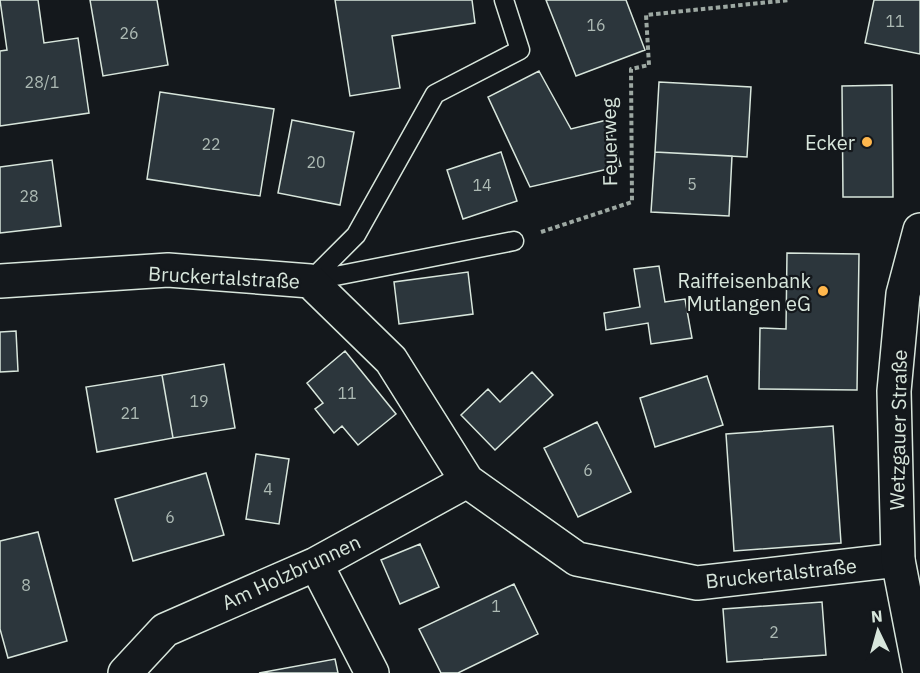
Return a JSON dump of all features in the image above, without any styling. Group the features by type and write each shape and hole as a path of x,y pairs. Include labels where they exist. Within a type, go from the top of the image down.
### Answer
{"street":[{"name":"Wetzgauer Straße","path":"920,230 903,294 894,391 898,560 920,673"},
{"name":"Bruckertalstraße","path":"0,281 168,270 310,281 391,360 466,481 577,559 697,583 898,560"},
{"name":"Am Holzbrunnen","path":"124,673 165,630 316,564 466,481"},
{"path":"316,564 372,673"}],"lane":[{"path":"310,281 356,235 435,94 520,50 504,0"},
{"path":"310,281 514,241"}],"path":[{"name":"Feuerweg","path":"514,241 632,202 631,69 650,64 646,15 789,0"}],"building":[{"path":"0,0 38,0 44,43 78,38 89,113 0,126 0,51 7,50"},
{"path":"90,0 157,0 168,65 103,76"},
{"path":"335,0 472,0 475,23 392,36 400,88 350,96"},
{"path":"546,0 626,0 645,50 576,76"},
{"path":"874,0 920,0 920,54 865,43"},
{"path":"539,71 571,129 607,120 621,166 530,187 488,97"},
{"path":"659,82 751,87 747,157 655,152"},
{"name":"Ecker","path":"892,85 893,197 843,197 842,86"},
{"path":"160,92 274,109 260,196 147,179"},
{"path":"292,120 354,132 340,205 278,193"},
{"path":"501,152 517,201 463,219 447,170"},
{"path":"655,152 732,156 729,216 651,212"},
{"path":"52,160 61,226 0,233 0,167"},
{"name":"Raiffeisenbank Mutlangen eG","path":"787,253 859,254 857,390 759,389 760,328 786,329"},
{"path":"659,266 665,302 685,299 692,338 651,344 648,323 606,330 604,313 640,307 634,269"},
{"path":"468,272 473,314 399,324 394,282"},
{"path":"16,331 18,371 0,372 0,332"},
{"path":"345,351 396,414 358,445 342,426 334,433 315,409 323,403 307,383"},
{"path":"224,364 235,428 173,438 162,375"},
{"path":"532,372 553,395 495,450 461,415 488,389 500,402"},
{"path":"162,375 173,438 97,452 86,387"},
{"path":"707,376 723,425 655,447 640,398"},
{"path":"597,422 631,492 578,517 544,448"},
{"path":"833,426 841,543 734,551 726,434"},
{"path":"256,454 289,459 279,524 246,519"},
{"path":"206,473 224,535 133,561 115,499"},
{"path":"38,532 67,641 8,658 0,629 0,541"},
{"path":"420,544 439,587 400,604 381,560"},
{"path":"514,584 538,634 458,673 441,673 419,629"},
{"path":"822,602 826,655 727,662 723,609"},
{"path":"335,659 338,673 259,673"}],"place":[{"name":"Ecker","path":"867,142"},
{"name":"Raiffeisenbank Mutlangen eG","path":"823,291"}]}
